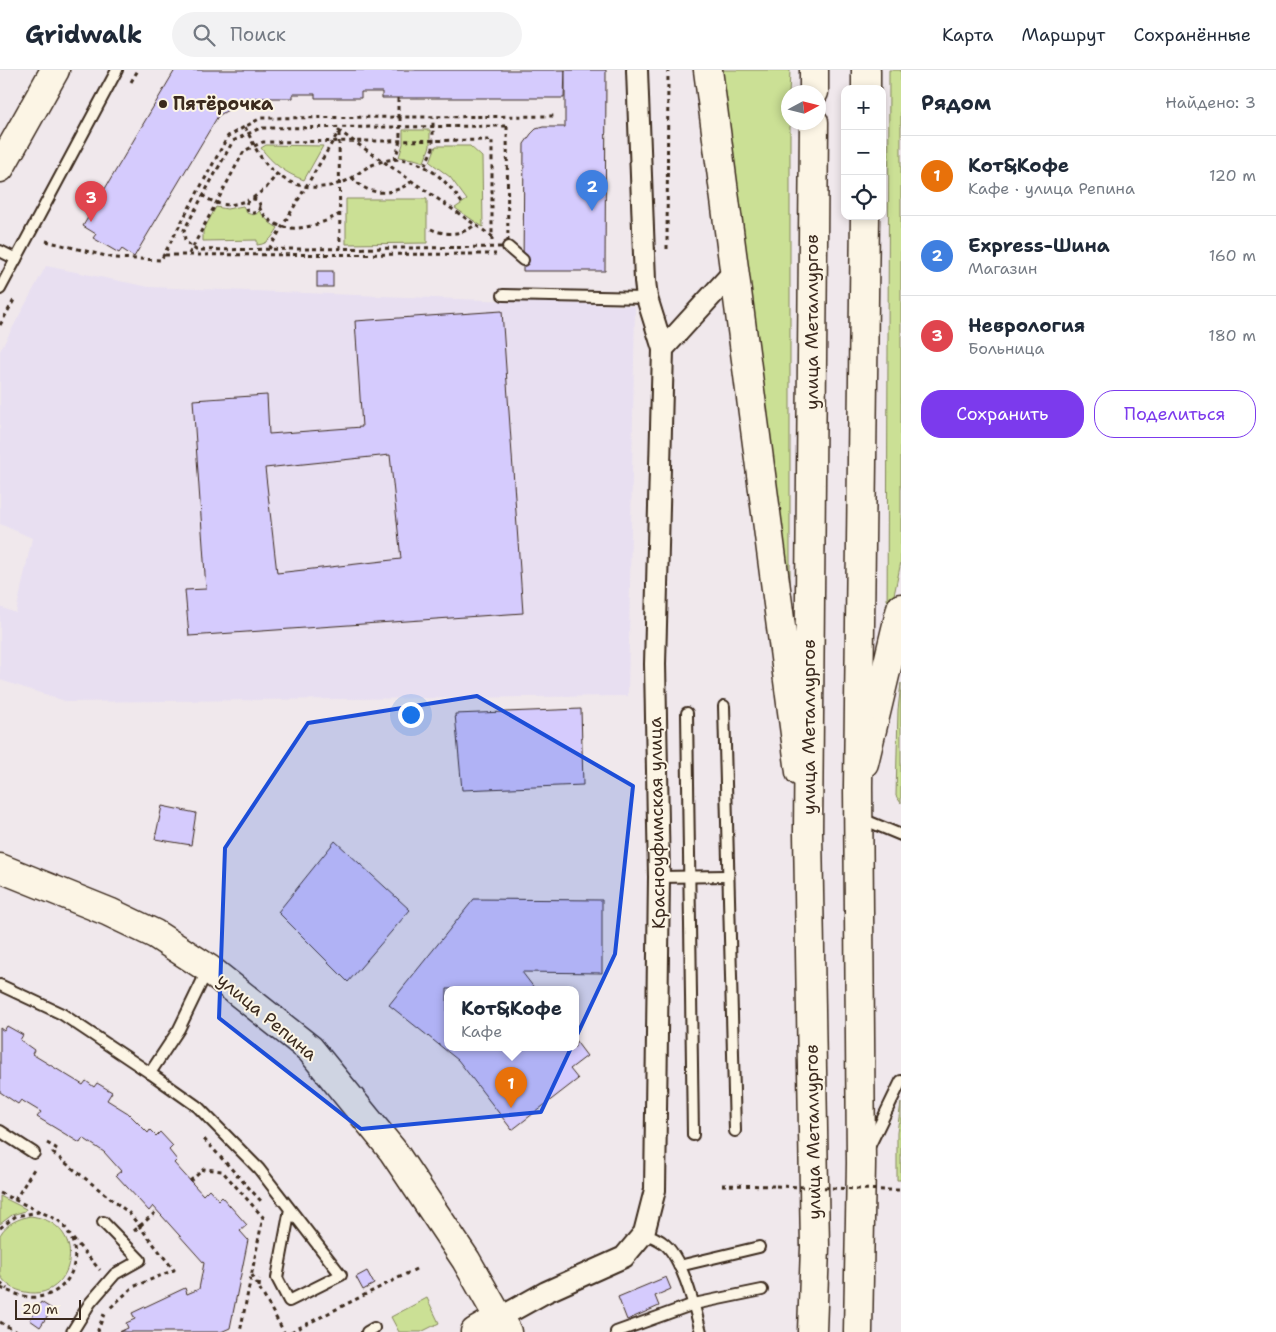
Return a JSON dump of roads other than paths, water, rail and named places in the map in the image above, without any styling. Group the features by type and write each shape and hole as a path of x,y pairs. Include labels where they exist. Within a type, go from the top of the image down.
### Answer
{"main road":[{"path":"0,168 55,70"},
{"path":"708,70 808,833"},
{"path":"814,70 814,85"},
{"path":"866,70 866,85"},
{"name":"улица Металлургов","path":"812,1332 815,1247 808,833 814,130"},
{"path":"858,1332 861,1163 858,787 865,220"},
{"path":"858,787 901,608"},
{"name":"улица Репина","path":"0,868 109,912 147,930 209,968 310,1049 394,1151 466,1260 503,1325"},
{"path":"475,1332 503,1325"}],"street":[{"name":"Красноуфимская улица","path":"503,1325 546,1292 624,1257 644,1233 655,1190 659,877 655,664 663,349 647,298 637,70"},
{"path":"663,349 735,270"}],"lane":[{"path":"0,289 117,70"},
{"path":"0,251 16,259"},
{"path":"503,295 647,298"},
{"path":"724,706 727,876 736,1131"},
{"path":"687,713 693,1135"},
{"path":"858,817 901,836"},
{"path":"659,877 727,876"},
{"path":"150,1073 179,1029 209,968"},
{"path":"0,985 62,1014 198,1107 259,1169 290,1209 341,1275 289,1301 277,1278 290,1209"},
{"path":"861,1163 901,1080"},
{"path":"0,1131 34,1153"},
{"path":"72,1332 90,1304 115,1274 140,1260 103,1222"},
{"path":"644,1233 663,1242 676,1258 694,1304 701,1332"},
{"path":"679,1266 760,1247"},
{"path":"616,1332 694,1304 762,1290"}],"place":[{"name":"Пятёрочка","path":"163,104"},
{"name":"Express-Шина","path":"592,211"},
{"name":"Неврология","path":"91,222"},
{"name":"Кот&Кофе","path":"511,1108"}]}
